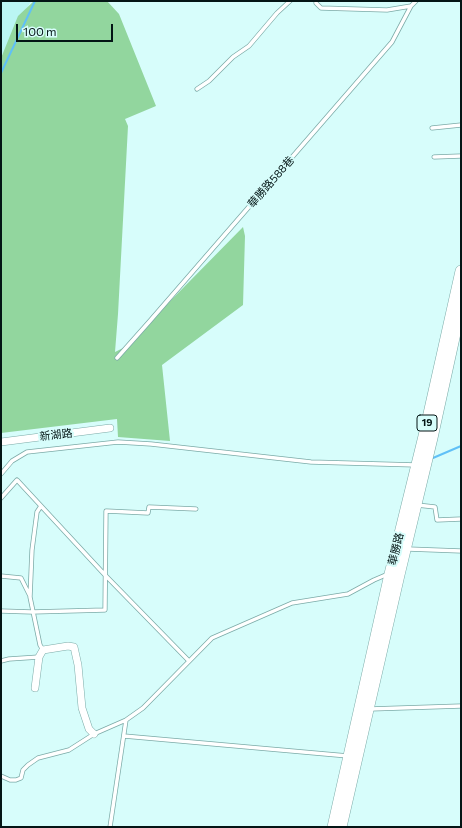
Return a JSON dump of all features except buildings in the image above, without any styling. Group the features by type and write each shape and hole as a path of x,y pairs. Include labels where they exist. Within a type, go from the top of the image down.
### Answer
{"main road":[{"name":"華勝路","path":"341,827 353,757 420,466 461,271"},
{"name":"華勝路","path":"401,548 416,505 420,466 432,438 461,306"},
{"name":"華勝路","path":"333,827 353,757"}],"street":[{"name":"新湖路","path":"1,442 110,428"},
{"path":"35,688 39,657 43,650 68,646 74,647 78,665 82,708 89,729 94,734"}],"lane":[{"path":"197,89 209,81 233,57 249,46 277,13 290,1"},
{"path":"316,1 321,8 387,10 411,6"},
{"name":"華勝路588巷","path":"117,358 392,42 411,6 416,1"},
{"path":"432,128 461,125"},
{"path":"434,157 461,156"},
{"path":"1,474 12,461 28,452 118,442 209,450 311,462 420,466"},
{"path":"1,498 17,480 105,575 189,661"},
{"path":"416,505 435,507 437,520 461,519"},
{"path":"41,506 37,512 32,550 30,597 40,645 43,650"},
{"path":"1,611 32,612 105,610 106,511 148,513 149,507 196,509"},
{"path":"401,548 461,551"},
{"path":"1,776 10,780 21,778 23,770 38,758 69,750 94,734 126,720 143,708 212,638 292,603 348,594 374,580 394,574"},
{"path":"1,576 21,578 30,597"},
{"path":"1,662 27,656 39,657"},
{"path":"364,707 461,706"},
{"path":"110,827 126,720"},
{"path":"124,736 353,757"}],"shaded area":[{"path":"1,1 31,1 1,57"}],"green space":[{"path":"34,1 107,1 119,14 156,106 125,119 128,126 115,352 125,347 243,227 245,236 243,305 162,365 170,441 118,437 117,419 1,433 1,58 18,16"}],"waterway":[{"path":"1,73 35,1"},
{"path":"433,458 461,446"}]}
